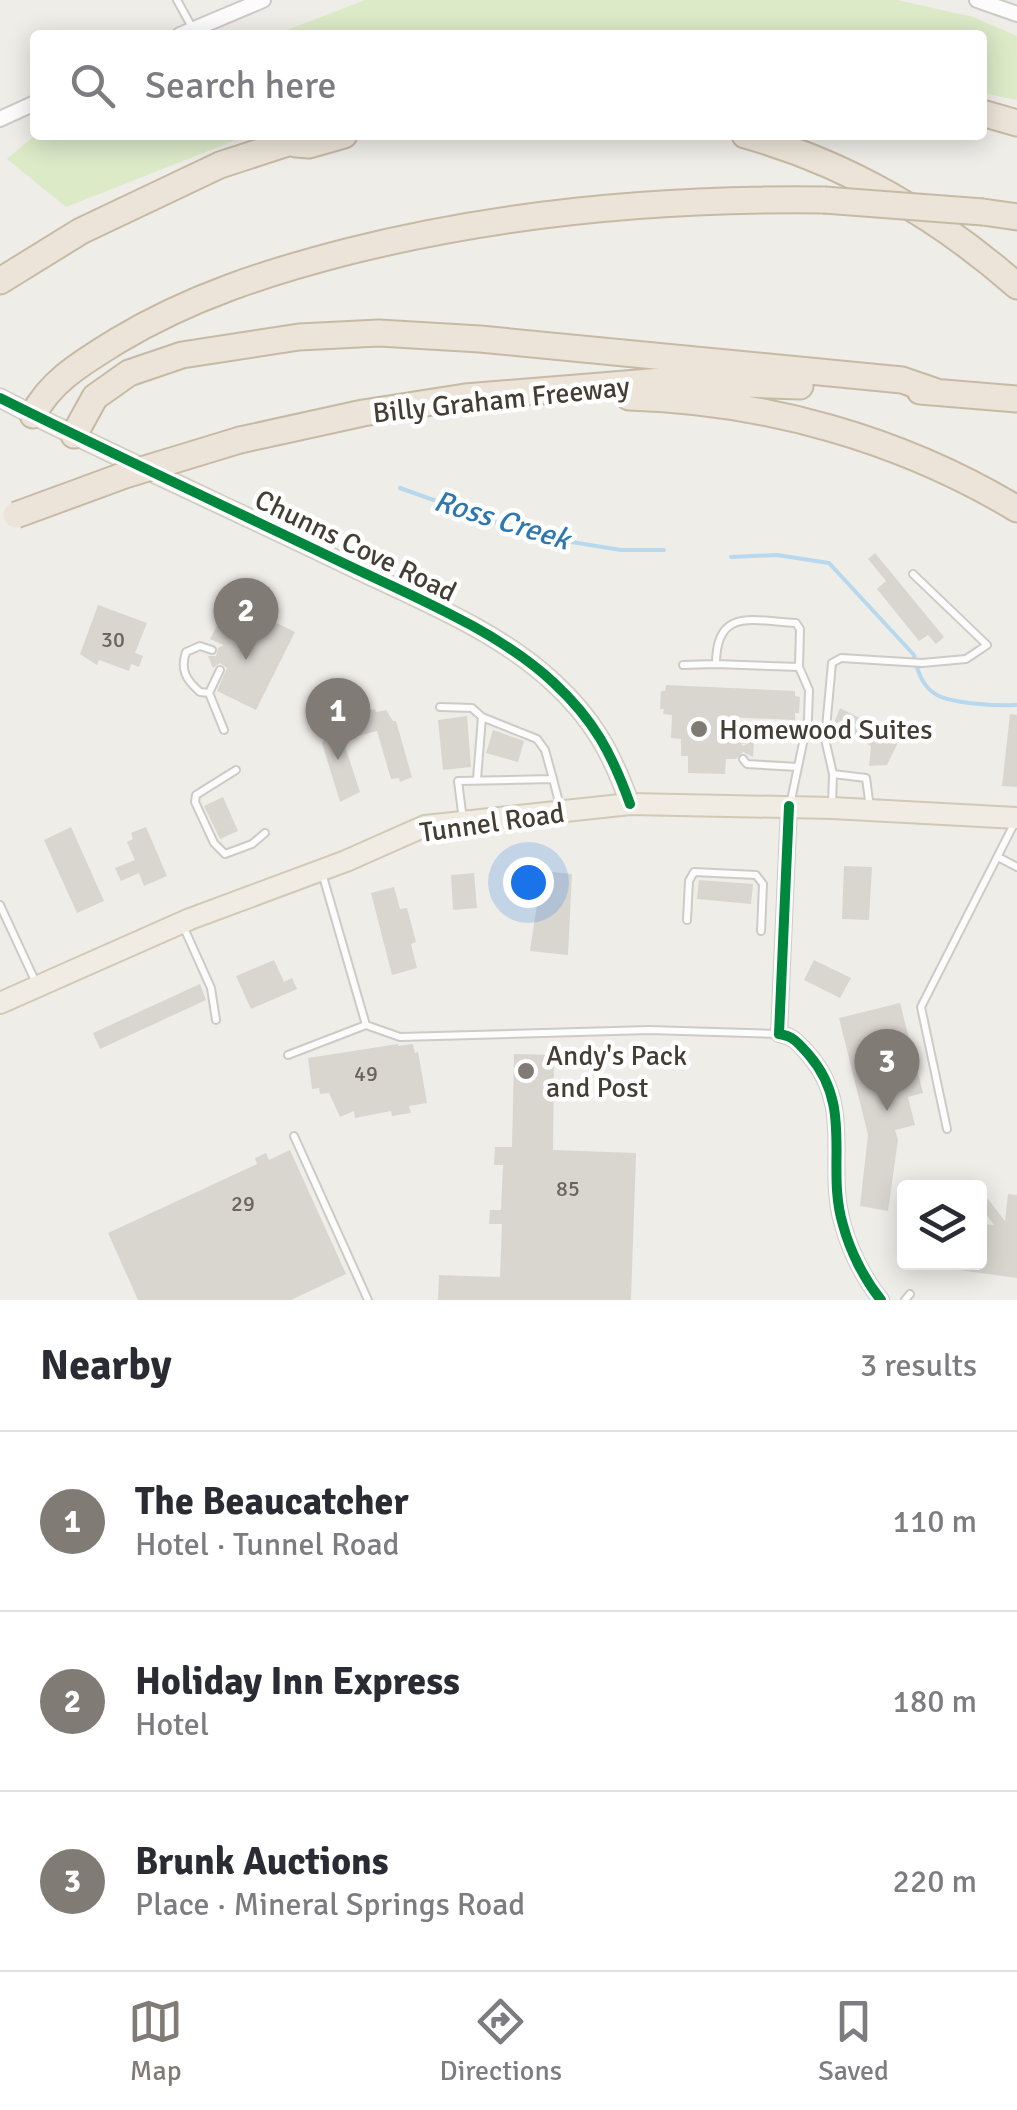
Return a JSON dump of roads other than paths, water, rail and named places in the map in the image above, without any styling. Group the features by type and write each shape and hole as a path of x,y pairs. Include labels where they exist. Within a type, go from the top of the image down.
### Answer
{"highway":[{"path":"987,115 1017,124"},
{"path":"0,281 81,232 153,196 220,165 297,140"},
{"path":"285,144 325,140"},
{"path":"759,140 871,185 936,222 1017,286"},
{"path":"33,415 55,384 136,330 187,303 249,279 399,239 563,212 736,199 824,200 1017,217"},
{"path":"74,436 103,388 150,364 241,344 379,333 864,376 902,380 934,391"},
{"name":"Billy Graham Freeway","path":"8,518 125,475 240,440 414,404 662,381 934,391 1017,399"},
{"path":"565,390 592,396 660,398 736,407 830,428 941,468 1017,509"}],"main road":[{"name":"Chunns Cove Road","path":"33,415 416,598 525,660 552,682 594,727 608,747 630,804"},
{"name":"Tunnel Road","path":"0,1003 182,923 425,826 630,804 789,806 1017,818"}],"street":[{"path":"191,30 263,0"},
{"path":"977,0 1017,14"},
{"path":"0,118 30,104"},
{"name":"Chunns Cove Road","path":"0,398 33,415"},
{"path":"789,806 779,1034 792,1036 830,1087 839,1134 836,1180 842,1224 863,1273 881,1300"}],"lane":[{"path":"177,0 185,30"},
{"path":"832,808 833,774 825,739 832,663 841,658 909,664 966,659 987,645 913,574"},
{"path":"716,664 716,644 723,629 736,620 796,623 800,629 799,667 809,690 808,718 789,806"},
{"path":"209,692 200,692 191,684 182,664 192,648 212,650"},
{"path":"682,665 799,667"},
{"path":"220,670 209,692 224,730"},
{"path":"440,707 472,708 537,740 545,750 561,812"},
{"path":"477,780 482,716"},
{"path":"744,739 751,728 804,732"},
{"path":"743,759 758,766 798,766"},
{"path":"236,770 196,795 214,843 225,854 252,844 265,832"},
{"path":"833,774 866,778 871,809"},
{"path":"464,822 458,781 553,779"},
{"path":"947,1129 921,1008 1017,818"},
{"path":"998,858 1017,867"},
{"path":"322,870 366,1025"},
{"path":"687,920 689,882 694,872 756,874 763,884 761,931"},
{"path":"0,904 37,986"},
{"path":"182,923 211,988 216,1020"},
{"path":"288,1055 366,1025 400,1037 650,1030 779,1034"},
{"path":"294,1136 368,1300"}],"waterway":[{"name":"Ross Creek","path":"400,488 534,536 621,550 664,550"},
{"name":"Ross Creek","path":"731,557 777,555 829,563 914,655 921,678 932,692 965,702 1017,705"}],"place":[{"name":"Holiday Inn Express","path":"246,660"},
{"name":"Homewood Suites","path":"699,729"},
{"name":"The Beaucatcher","path":"338,760"},
{"name":"Andy's Pack and Post","path":"526,1071"},
{"name":"Brunk Auctions","path":"887,1111"}]}
